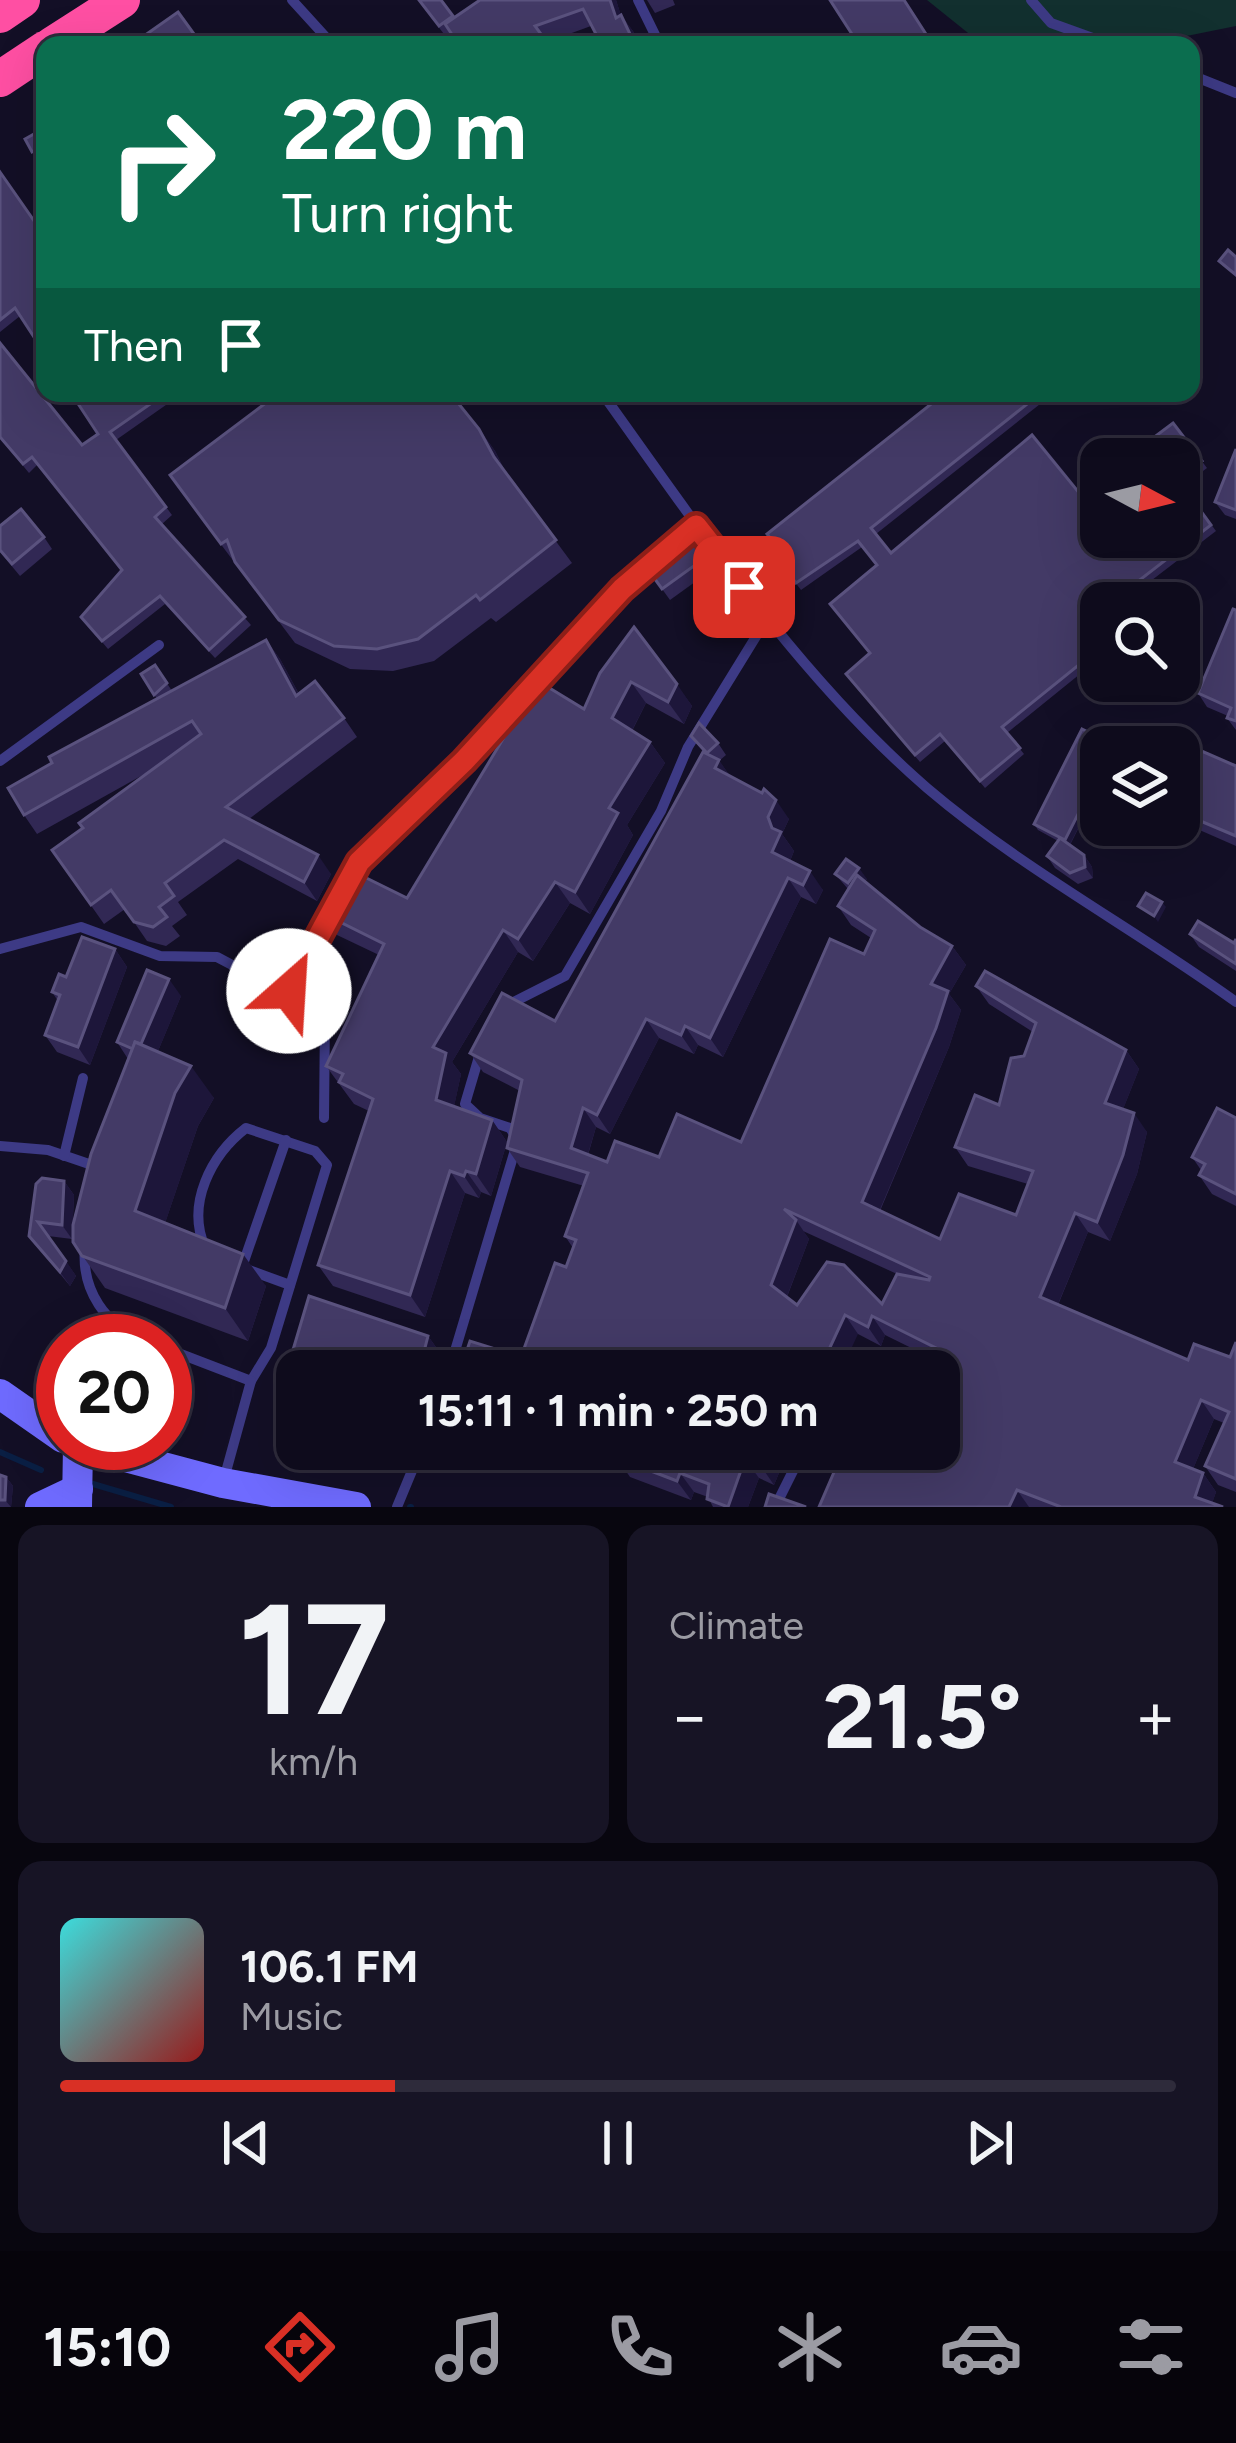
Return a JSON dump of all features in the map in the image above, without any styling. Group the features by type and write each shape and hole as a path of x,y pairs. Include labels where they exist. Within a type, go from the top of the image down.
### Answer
{"highway":[{"path":"0,15 22,0"},
{"path":"69,36 122,0"},
{"path":"0,79 36,58"}],"main road":[{"path":"0,1394 36,1418"},
{"path":"175,1470 356,1507"},
{"path":"40,1507 78,1498"}],"lane":[{"path":"292,0 325,36"},
{"path":"638,0 656,36"},
{"path":"1031,0 1051,22 1088,36"},
{"path":"1200,79 1236,93"},
{"path":"608,402 696,526 872,737 930,790 1236,1002"},
{"path":"679,539 696,526"},
{"path":"289,991 359,862 464,761 622,589 662,553"},
{"path":"493,1021 518,995 565,976 661,811 688,748 768,617"},
{"path":"0,761 159,645"},
{"path":"0,949 81,927 160,956 217,957 289,991 325,1014 324,1118"},
{"path":"454,1350 518,1140 516,1132 480,1118 465,1104 466,1087 484,1042"},
{"path":"64,1156 83,1078"},
{"path":"208,1255 197,1229 197,1210 223,1145 246,1128 315,1151 327,1165 263,1368 251,1381 223,1483"},
{"path":"242,1267 286,1140"},
{"path":"0,1146 89,1164 98,1178 94,1198"},
{"path":"86,1236 82,1271 95,1304 106,1314"},
{"path":"225,1261 290,1285"},
{"path":"192,1358 251,1381"},
{"path":"397,1507 413,1470"},
{"path":"775,1507 794,1470"}],"green space":[{"path":"927,0 1236,0 1236,26 1187,36 972,36"}],"building":[{"path":"419,0 441,0 453,16 439,26"},
{"path":"480,0 610,0 616,18 621,15 631,36 597,36 583,9 535,26 542,36 453,36 445,24"},
{"path":"830,0 904,0 927,36 853,36"},
{"path":"178,12 195,36 144,36"},
{"path":"36,133 36,150 32,152 25,139"},
{"path":"0,172 36,224 36,340 15,308 0,320"},
{"path":"1228,250 1236,257 1236,275 1219,261"},
{"path":"0,343 36,388 36,402 47,402 82,445 98,434 77,402 153,402 110,432 166,507 155,517 245,617 209,650 160,596 102,641 81,617 122,570 32,457 23,464 0,437"},
{"path":"267,402 457,402 556,540 480,600 476,595 418,639 377,649 334,646 279,620 235,562 227,540 221,544 170,475"},
{"path":"934,402 1030,402 871,528 891,553 1032,435 1080,494 1080,558 1168,558 1137,582 1080,582 1080,664 1002,727 1020,748 980,781 940,734 915,755 846,674 870,653 830,604 877,565 858,541 796,583 770,550 776,545 767,534"},
{"path":"1173,423 1184,438 1153,438"},
{"path":"1236,449 1236,510 1215,502"},
{"path":"21,509 44,537 12,564 0,550 0,526"},
{"path":"1200,510 1211,525 1200,533"},
{"path":"687,533 705,558 662,589 644,564"},
{"path":"1236,610 1236,721 1227,718 1231,708 1200,694"},
{"path":"634,627 677,684 668,702 631,682 612,718 650,742 609,808 618,813 575,892 555,882 518,939 503,930 433,1047 446,1053 436,1100 492,1120 476,1174 450,1171 410,1295 318,1265 373,1099 339,1082 343,1074 326,1066 384,944 322,913 344,867 407,898 538,681 584,709 600,673"},
{"path":"266,640 296,696 315,681 344,718 226,807 318,855 304,882 224,840 165,883 174,896 159,907 167,917 153,927 134,922 111,890 91,905 52,850 83,828 79,823 201,734 192,721 24,815 8,788 52,763 49,757"},
{"path":"155,665 167,683 154,695 141,674"},
{"path":"699,723 718,743 707,753 691,736"},
{"path":"1080,733 1080,810 1065,840 1034,824"},
{"path":"1200,750 1236,766 1236,836 1200,821"},
{"path":"703,752 719,760 715,768 762,793 764,789 776,800 768,817 772,828 781,832 772,852 810,871 803,885 788,878 710,1038 685,1026 681,1035 646,1019 597,1115 583,1108 571,1148 607,1162 615,1141 659,1157 677,1114 741,1142 830,939 864,954 875,930 838,906 857,875 920,927 952,946 931,984 948,991 936,1028 862,1202 940,1239 959,1194 1016,1215 1033,1171 955,1147 975,1095 999,1105 1011,1058 1024,1056 1036,1023 976,986 985,971 1126,1050 1105,1103 1134,1113 1123,1155 1097,1222 1075,1213 1040,1297 1188,1360 1194,1344 1230,1357 1236,1342 1236,1479 1205,1466 1229,1412 1201,1400 1175,1462 1203,1473 1195,1497 1223,1507 1061,1507 1017,1490 1009,1507 819,1507 835,1470 960,1470 960,1350 940,1350 872,1316 868,1327 845,1315 829,1350 524,1350 555,1263 566,1267 576,1240 565,1236 588,1173 507,1148 522,1080 470,1053 502,993 555,1021","holes":["784,1209 929,1280 897,1274 882,1304 844,1265 827,1262 797,1305 771,1285 796,1220"]},
{"path":"1060,838 1084,855 1085,867 1070,873 1047,856"},
{"path":"846,859 859,868 848,883 835,874"},
{"path":"1146,893 1162,902 1154,916 1138,906"},
{"path":"1198,921 1234,943 1236,939 1236,964 1190,934"},
{"path":"82,937 115,949 78,1047 45,1035 60,995 52,992 59,974 66,977"},
{"path":"147,970 169,979 141,1044 135,1042 133,1049 117,1042"},
{"path":"135,1042 191,1066 175,1093 135,1211 243,1254 225,1308 82,1256 73,1242 91,1154"},
{"path":"1217,1108 1236,1118 1236,1194 1199,1175 1205,1164 1192,1157"},
{"path":"42,1178 64,1181 62,1225 38,1222 66,1261 60,1272 29,1236 36,1184"},
{"path":"309,1296 428,1336 424,1350 293,1350"},
{"path":"470,1341 499,1350 467,1350"},
{"path":"648,1470 741,1470 728,1507 707,1499 709,1484 680,1473 677,1481"},
{"path":"0,1475 6,1477 5,1500 0,1500"},
{"path":"769,1494 806,1507 765,1507"}],"waterway":[{"path":"0,1452 36,1468"},
{"path":"93,1484 171,1507"}],"route":[{"path":"289,991 329,909 359,862 464,761 645,567 696,526 744,587"}]}
